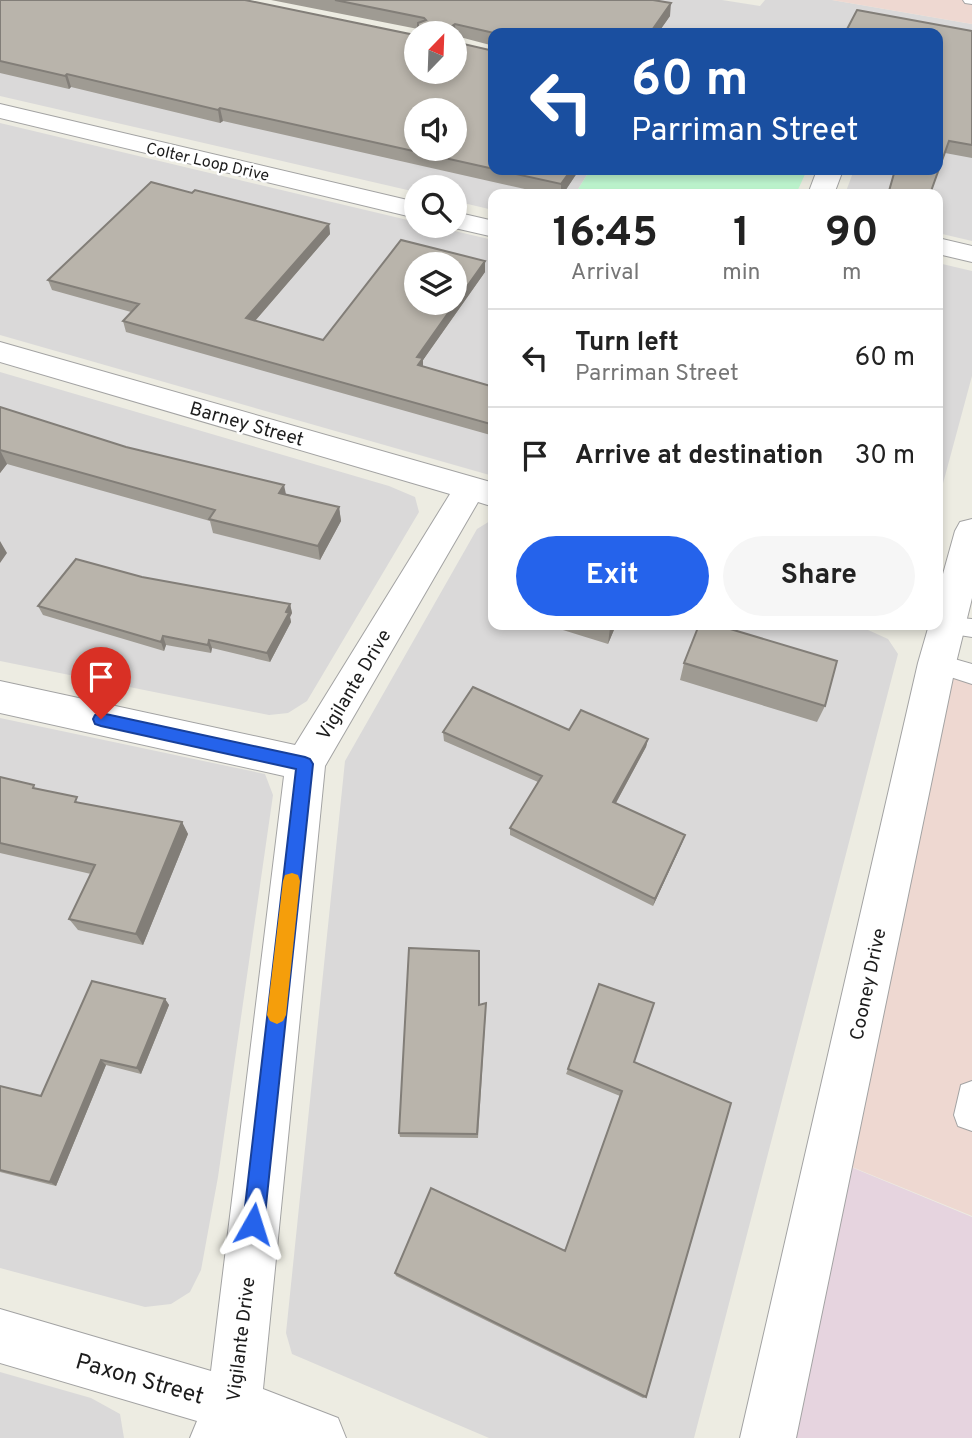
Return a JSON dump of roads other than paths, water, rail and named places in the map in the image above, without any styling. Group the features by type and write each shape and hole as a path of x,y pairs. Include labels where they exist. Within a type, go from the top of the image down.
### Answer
{"street":[{"name":"Colter Loop Drive","path":"0,111 404,208"},
{"path":"467,223 488,228"},
{"path":"943,247 972,254"},
{"name":"Barney Street","path":"0,352 482,491"},
{"name":"Vigilante Drive","path":"226,1422 305,764 482,491"},
{"name":"Cooney Drive","path":"768,1438 953,643 972,531"},
{"path":"0,697 305,764"},
{"name":"Paxon Street","path":"0,1336 226,1422 318,1438"}],"lane":[{"path":"972,1096 969,1115 972,1116"}]}
